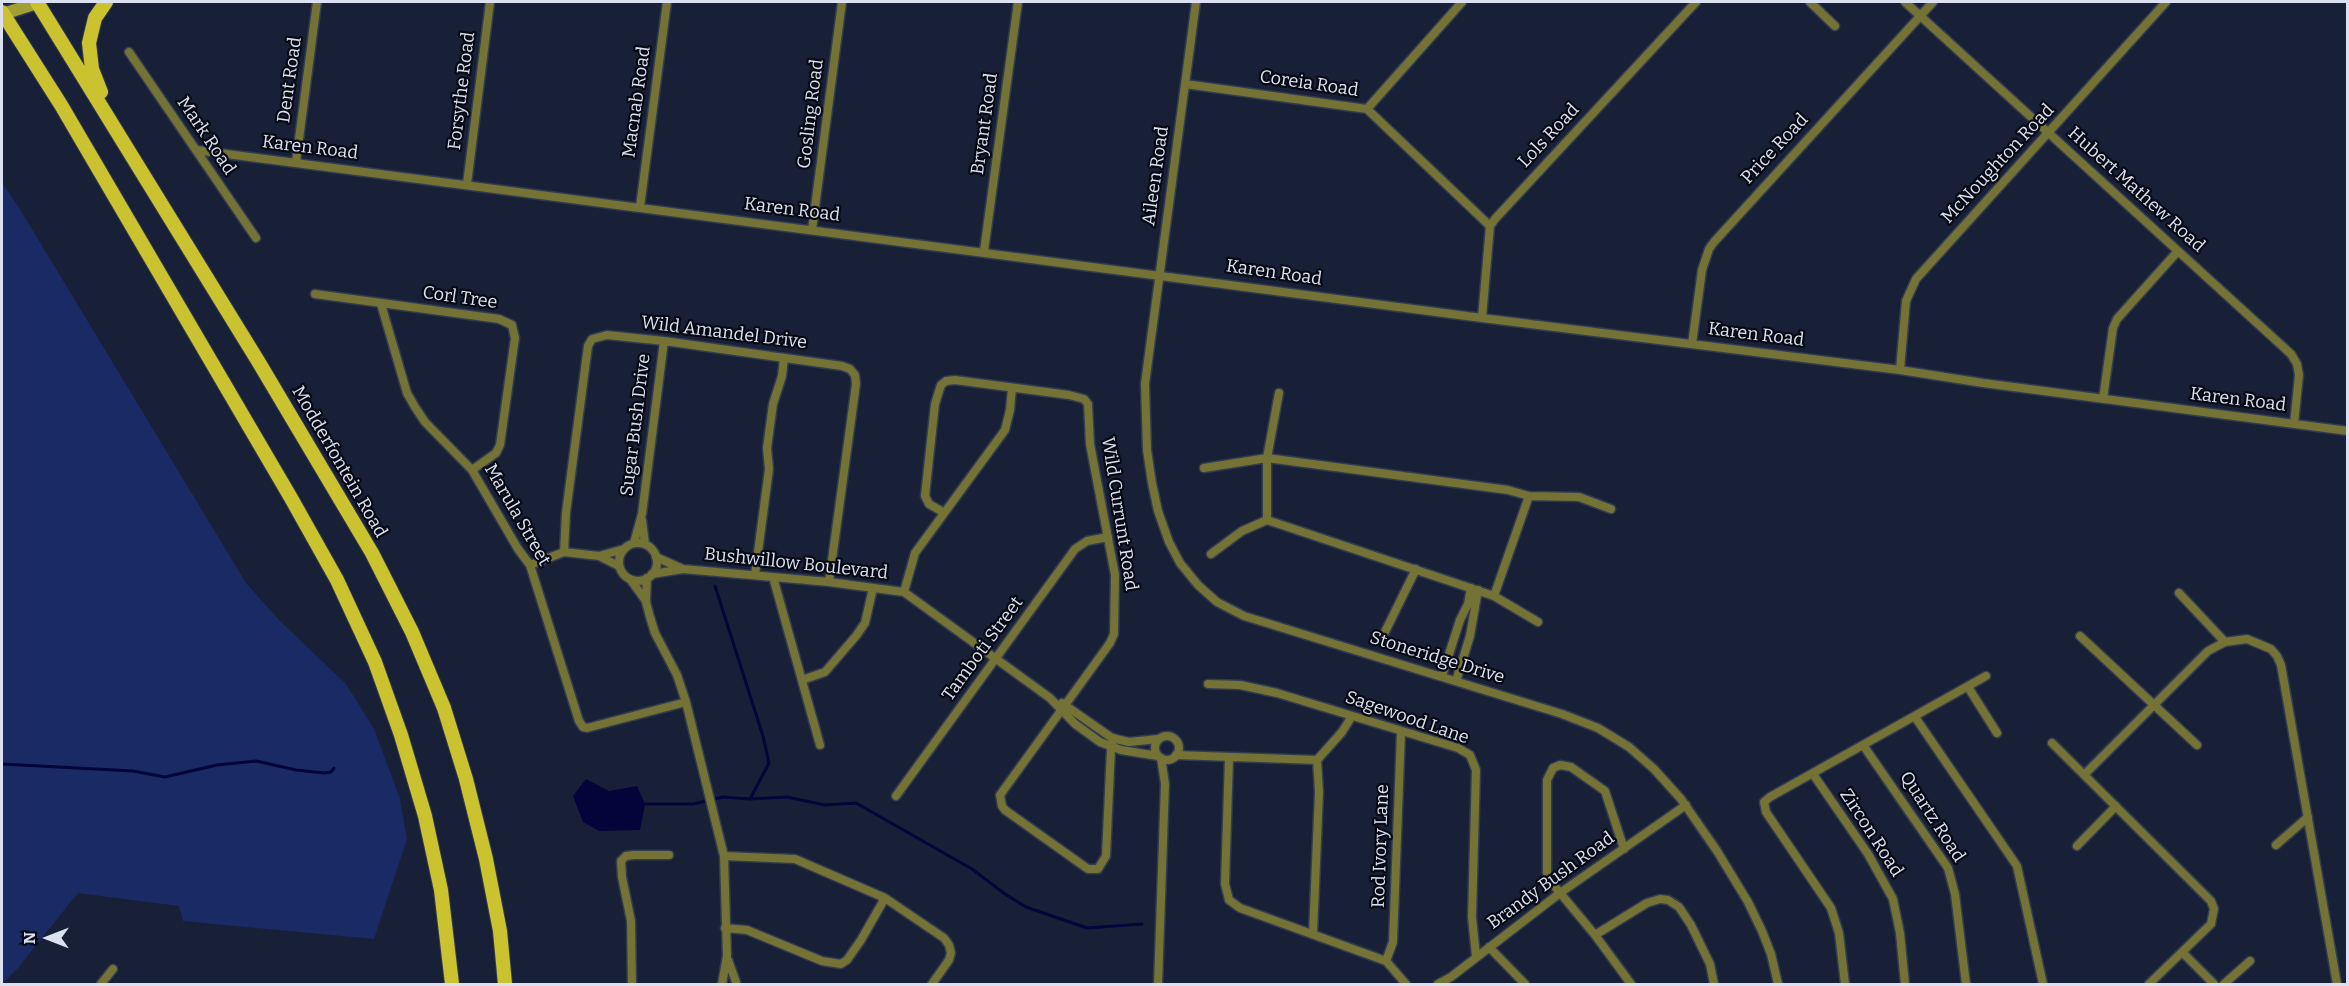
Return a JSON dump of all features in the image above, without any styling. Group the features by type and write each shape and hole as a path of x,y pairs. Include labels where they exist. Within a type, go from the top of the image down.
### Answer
{"main road":[{"path":"38,2 2,13 60,105 291,498 337,580 365,641 401,735 425,816 441,890 452,984"},
{"name":"Modderfontein Road","path":"38,2 264,370 372,554 412,632 444,708 466,779 486,860 500,931 505,984"},
{"path":"106,2 95,18 89,50 92,69 110,119"}],"street":[{"name":"Dent Road","path":"296,162 317,2"},
{"name":"Forsythe Road","path":"467,184 490,2"},
{"name":"Macnab Road","path":"640,207 667,2"},
{"name":"Gosling Road","path":"812,230 842,2"},
{"name":"Bryant Road","path":"984,251 1018,2"},
{"name":"Aileen Road","path":"1148,355 1196,2"},
{"path":"1367,109 1462,2"},
{"name":"Lols Road","path":"1490,226 1696,2"},
{"path":"1810,2 1835,26"},
{"name":"Hubert Mathew Road","path":"1905,2 2291,354 2297,364 2299,375 2294,424"},
{"name":"Price Road","path":"1692,344 1702,270 1709,249 1933,2"},
{"name":"McNoughton Road","path":"1900,370 1906,301 1916,279 2166,2"},
{"name":"Mark Road","path":"129,52 256,238"},
{"name":"Coreia Road","path":"1185,84 1367,109 1490,226"},
{"name":"Karen Road","path":"196,150 984,251 1482,318 1900,370 2348,431"},
{"path":"1482,318 1490,226"},
{"path":"2103,399 2113,328 2117,319 2178,250"},
{"name":"Corl Tree","path":"315,294 499,319 512,325 515,338 500,445 496,453 472,470"},
{"name":"Marula Street","path":"381,304 407,393 425,422 472,470 518,549 530,565 575,712 583,727 592,727 686,702"},
{"name":"Wild Amandel Drive","path":"564,552 566,513 588,346 592,339 608,335 664,341 842,366 850,369 855,375 856,384 829,582"},
{"name":"Sugar Bush Drive","path":"634,543 642,514 664,341"},
{"name":"Stoneridge Drive","path":"1148,355 1145,384 1147,450 1158,511 1169,542 1180,563 1198,585 1217,602 1244,616 1562,714 1598,728 1638,754 1686,805 1717,851 1748,902 1771,954 1778,984"},
{"path":"756,575 769,469 767,448 773,404 782,376 784,358"},
{"name":"Wild Currunt Road","path":"943,512 929,504 925,496 935,404 940,385 946,381 955,380 1078,397 1088,404 1090,444 1115,575 1114,634 1110,643 1003,789 1000,800 1005,810 1088,869 1098,868 1106,856 1112,743"},
{"path":"904,592 915,554 943,512 1005,430 1012,388"},
{"path":"1267,520 1267,458 1279,393"},
{"path":"1204,468 1267,458 1508,490 1529,496 1579,497 1611,509"},
{"path":"1494,596 1529,496"},
{"name":"Sugar Bush Drive","path":"642,514 645,544"},
{"path":"1211,554 1242,531 1267,520 1494,596 1538,621"},
{"name":"Tamboti Street","path":"896,796 1075,549 1088,541 1108,537"},
{"path":"599,556 624,549 634,543 650,547 656,557 646,602"},
{"path":"624,549 619,566 646,602 655,633 677,675 686,702 724,856 727,956 722,984 738,983 727,956"},
{"path":"530,565 564,552 599,556 619,566"},
{"name":"Bushwillow Boulevard","path":"656,557 683,569"},
{"name":"Bushwillow Boulevard","path":"650,576 683,569 829,582 904,592 1112,743 1159,757"},
{"path":"1383,636 1416,569"},
{"path":"630,579 642,580 650,576"},
{"path":"772,577 820,745"},
{"path":"802,681 825,672 865,623 873,588"},
{"path":"1442,676 1460,620 1475,589"},
{"path":"1456,681 1470,636 1475,589"},
{"path":"2179,593 2225,642"},
{"path":"2080,636 2197,744"},
{"path":"2084,775 2208,651 2225,642 2247,639 2271,649 2281,665 2337,984"},
{"path":"1845,984 1839,933 1831,908 1766,812 1764,805 1766,799 1986,676"},
{"name":"Sagewood Lane","path":"1208,684 1240,685 1278,693 1463,750 1470,755 1475,762 1472,917 1476,956"},
{"path":"1968,687 1997,733"},
{"path":"1313,934 1319,792 1317,760 1342,732 1352,716"},
{"path":"1915,717 2017,866 2043,984"},
{"name":"Rod Ivory Lane","path":"1386,961 1393,942 1401,732"},
{"path":"1158,984 1165,784 1159,757 1155,750 1158,740 1169,736 1184,750 1195,755"},
{"name":"Bushwillow Boulevard","path":"1112,743 1158,740"},
{"path":"2052,743 2211,901 2214,909 2211,924 2149,984"},
{"path":"1165,784 1178,744"},
{"name":"Quartz Road","path":"1863,745 1948,868 1955,894 1966,984"},
{"path":"1159,757 1195,755 1317,760"},
{"path":"1228,758 1226,894 1233,905 1386,961 1406,984"},
{"path":"1624,849 1608,794 1602,787 1568,766 1560,765 1553,768 1548,780 1546,869 1551,882 1595,935 1631,984"},
{"name":"Zircon Road","path":"1813,774 1868,854 1893,899 1900,933 1905,984"},
{"name":"Brandy Bush Road","path":"1438,984 1454,981 1476,956 1560,893 1686,805"},
{"path":"2077,846 2116,806"},
{"path":"2276,845 2308,817"},
{"path":"1620,832 1633,842"},
{"path":"632,984 631,921 621,861 626,856 669,855"},
{"path":"724,856 795,859 885,898 944,938 949,945 951,953 949,960 932,984"},
{"path":"725,928 747,930 822,961 841,964 847,960 861,940 885,898"},
{"path":"1595,935 1647,903 1660,899 1668,900 1679,907 1691,925 1710,964 1714,984"},
{"path":"1489,947 1525,984"},
{"path":"2182,952 2214,984"},
{"path":"2224,984 2250,960"},
{"path":"100,984 113,969"}],"shaded area":[{"path":"2,182 246,583 279,620 346,684 374,729 400,799 407,839 374,939 183,921 179,906 78,893 17,969 2,984"},
{"path":"586,779 609,791 637,786 645,804 640,830 599,831 583,822 573,796"}],"waterway":[{"path":"715,586 763,736 769,763 750,799"},
{"path":"2,764 133,771 165,777 217,765 256,761 296,770 324,773 331,772 334,768"},
{"path":"645,804 693,804 723,797 750,799 787,797 825,805 856,803 972,869 1026,907 1087,928 1142,924"}]}
